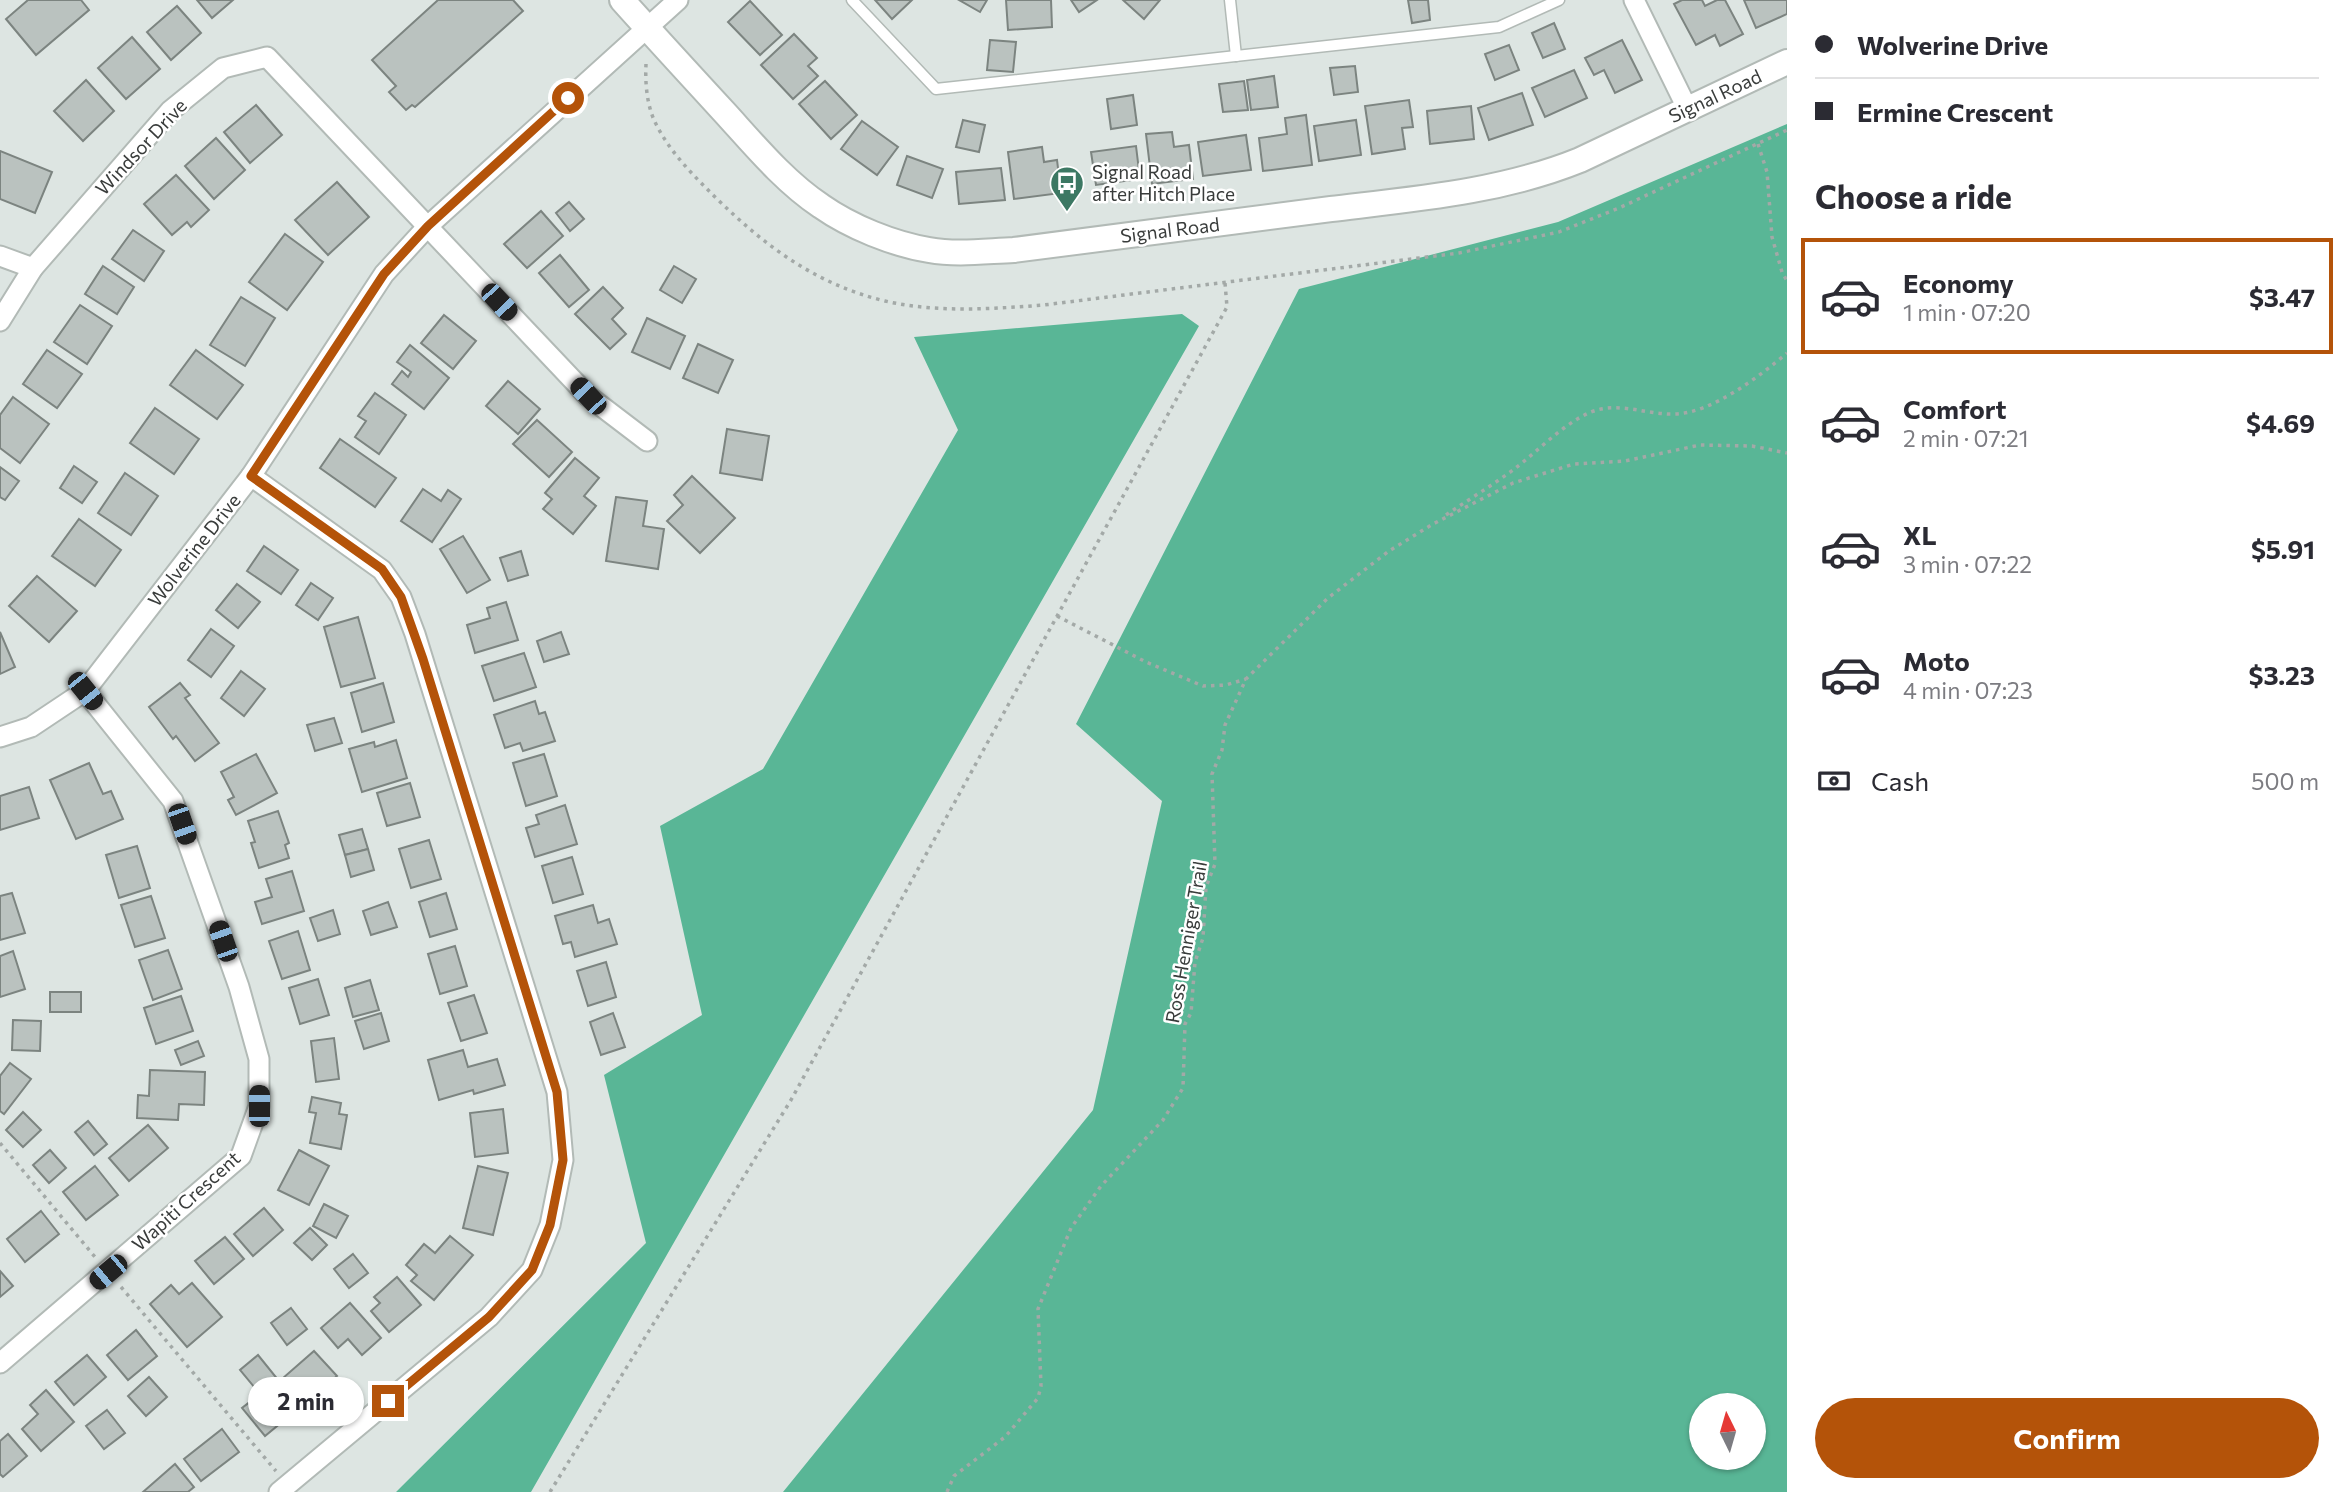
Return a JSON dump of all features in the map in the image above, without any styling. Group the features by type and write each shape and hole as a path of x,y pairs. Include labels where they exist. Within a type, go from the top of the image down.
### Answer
{"street":[{"name":"Signal Road","path":"622,0 766,157 822,207 892,240 929,250 969,253 1014,250 1399,201 1511,183 1548,173 1580,160 1787,62"},
{"name":"Wolverine Drive","path":"0,737 32,727 85,691 251,476 384,274 428,226 678,0"},
{"path":"1634,0 1687,108"},
{"name":"Windsor Drive","path":"0,321 33,268 170,111 223,68 267,57 428,226"},
{"path":"428,226 588,396 648,441"},
{"path":"0,256 33,268"},
{"path":"251,476 382,569 401,597 419,647 557,1092 563,1160 550,1225 532,1270 489,1317 283,1488"},
{"name":"Wapiti Crescent","path":"0,1363 241,1156 259,1106 259,1059 239,987 173,801 85,691"}],"lane":[{"path":"852,0 936,89 1499,27 1559,0"},
{"path":"1230,0 1236,56"}],"path":[{"path":"1758,144 1768,172 1772,237 1787,281"},
{"path":"550,1492 791,1100 1227,307 1225,283"},
{"path":"1433,524 1512,471 1590,412 1610,407 1676,414 1695,411 1744,385 1787,353"},
{"name":"Ross Henniger Trail","path":"947,1492 954,1476 1005,1437 1038,1398 1041,1386 1038,1310 1072,1228 1101,1186 1163,1120 1183,1088 1185,1024 1191,1013 1195,962 1203,938 1206,887 1215,864 1212,774 1222,750 1225,725 1246,679 1328,598 1389,551 1433,524 1513,484 1574,464 1625,461 1700,445 1752,446 1787,453"},
{"path":"1057,616 1146,662 1203,686 1226,685 1246,679"},
{"path":"0,1143 283,1488"}],"green space":[{"path":"1787,124 1787,1492 783,1492 1093,1110 1162,801 1076,724 1299,289 1558,222"},
{"path":"1182,314 1199,326 531,1492 396,1492 646,1243 604,1075 702,1015 660,826 763,769 958,430 914,337"}],"building":[{"path":"28,0 81,0 89,10 36,55 6,19"},
{"path":"197,0 233,0 212,18"},
{"path":"438,0 513,0 523,11 415,107 412,105 406,110 389,92 396,86 372,60"},
{"path":"875,0 912,0 892,19"},
{"path":"959,0 987,0 980,12"},
{"path":"1006,0 1051,0 1052,27 1008,30"},
{"path":"1071,0 1097,0 1079,12"},
{"path":"1123,0 1160,0 1144,19"},
{"path":"1408,0 1428,0 1430,20 1412,23"},
{"path":"1682,0 1702,0 1705,6 1717,0 1725,0 1743,34 1720,46 1715,35 1696,45 1674,4"},
{"path":"1744,0 1787,0 1787,14 1756,28"},
{"path":"750,1 782,35 760,55 728,22"},
{"path":"177,6 201,33 171,60 147,32"},
{"path":"1554,23 1565,49 1543,58 1532,33"},
{"path":"794,34 817,58 808,66 818,76 793,99 761,65"},
{"path":"132,37 160,69 126,99 98,68"},
{"path":"990,40 1016,42 1013,72 987,70"},
{"path":"1622,40 1642,80 1615,93 1604,70 1594,75 1585,58"},
{"path":"1509,45 1519,70 1495,80 1485,54"},
{"path":"1355,66 1358,92 1334,95 1330,68"},
{"path":"1574,70 1587,98 1545,117 1532,88"},
{"path":"1274,76 1278,107 1251,110 1247,80"},
{"path":"86,80 114,111 83,141 54,111"},
{"path":"825,81 857,115 831,139 799,104"},
{"path":"1244,81 1248,110 1223,112 1219,84"},
{"path":"1522,93 1533,125 1489,140 1478,108"},
{"path":"1133,95 1137,125 1111,129 1107,99"},
{"path":"1409,100 1413,127 1402,128 1405,149 1372,154 1365,106"},
{"path":"256,105 282,135 250,163 224,132"},
{"path":"1471,106 1474,139 1430,144 1427,111"},
{"path":"1306,115 1312,165 1263,171 1259,138 1287,134 1285,118"},
{"path":"963,120 985,125 979,152 956,147"},
{"path":"1356,120 1361,155 1319,161 1314,126"},
{"path":"862,121 898,147 877,175 841,149"},
{"path":"1172,132 1174,147 1189,145 1193,179 1152,184 1146,134"},
{"path":"1246,135 1251,170 1203,176 1198,142"},
{"path":"216,138 245,170 214,199 185,166"},
{"path":"1136,146 1140,179 1096,185 1091,152"},
{"path":"1042,147 1044,162 1057,160 1061,193 1014,199 1008,152"},
{"path":"0,151 52,172 35,213 0,199"},
{"path":"907,156 943,169 932,198 897,185"},
{"path":"1001,168 1005,200 959,204 956,172"},
{"path":"176,175 209,210 191,227 187,222 172,235 144,204"},
{"path":"337,182 369,217 328,255 295,220"},
{"path":"569,202 584,219 570,231 556,213"},
{"path":"541,211 563,236 527,268 504,244"},
{"path":"133,230 164,251 144,281 112,259"},
{"path":"285,234 323,262 287,310 249,282"},
{"path":"560,255 589,290 569,307 539,273"},
{"path":"103,266 134,287 117,314 85,294"},
{"path":"674,266 696,279 682,303 660,290"},
{"path":"603,287 623,308 612,319 626,334 610,349 575,314"},
{"path":"241,297 275,318 245,366 210,345"},
{"path":"80,305 112,326 87,364 54,342"},
{"path":"444,315 476,341 453,369 421,343"},
{"path":"647,318 685,336 670,369 632,352"},
{"path":"698,344 733,360 718,393 683,378"},
{"path":"410,345 449,378 424,409 392,384 402,371 408,377 411,372 397,362"},
{"path":"47,350 82,374 57,408 23,384"},
{"path":"196,350 243,385 217,419 170,385"},
{"path":"508,381 540,409 518,434 486,406"},
{"path":"375,393 406,415 379,454 355,437 366,421 358,416"},
{"path":"13,397 49,424 20,463 0,448 0,415"},
{"path":"155,408 199,439 174,474 130,443"},
{"path":"537,420 572,452 549,477 513,444"},
{"path":"727,429 769,436 762,480 720,473"},
{"path":"340,439 396,478 375,507 320,468"},
{"path":"575,458 599,478 584,496 596,506 573,534 543,509 552,499 545,493"},
{"path":"74,466 97,482 82,503 60,488"},
{"path":"0,467 19,481 5,500 0,497"},
{"path":"125,473 158,496 131,535 98,513"},
{"path":"692,476 735,518 700,553 667,521 683,505 674,495"},
{"path":"423,489 441,501 448,490 461,499 432,542 401,521"},
{"path":"616,497 647,501 643,526 664,529 658,569 606,561"},
{"path":"79,519 121,550 95,586 52,556"},
{"path":"463,536 490,580 467,593 440,549"},
{"path":"264,546 298,570 281,594 247,571"},
{"path":"521,551 528,575 508,581 500,558"},
{"path":"37,576 77,611 49,642 9,606"},
{"path":"311,583 333,598 318,620 296,605"},
{"path":"237,584 260,602 238,628 216,610"},
{"path":"506,602 518,640 475,653 467,625 490,618 487,608"},
{"path":"358,617 375,678 341,687 324,627"},
{"path":"211,629 234,646 211,677 188,660"},
{"path":"0,632 15,667 0,674"},
{"path":"561,632 569,654 544,662 537,641"},
{"path":"524,653 536,687 494,701 482,666"},
{"path":"241,671 265,689 244,716 221,698"},
{"path":"180,683 190,695 185,698 219,743 195,761 176,736 173,739 149,707"},
{"path":"383,683 394,722 362,732 351,693"},
{"path":"535,701 539,714 545,712 555,741 523,751 520,743 505,748 494,715"},
{"path":"334,718 342,743 315,751 307,725"},
{"path":"396,740 407,778 362,792 349,749 374,742 375,747"},
{"path":"256,754 277,793 236,815 228,800 234,797 221,772"},
{"path":"544,754 557,796 526,806 513,763"},
{"path":"89,763 103,794 111,791 123,819 76,839 50,780"},
{"path":"410,783 420,817 387,826 377,793"},
{"path":"29,787 39,818 0,830 0,796"},
{"path":"565,805 577,844 535,857 526,828 539,824 536,815"},
{"path":"278,811 289,843 285,845 289,858 259,868 248,821"},
{"path":"362,829 368,849 345,855 339,835"},
{"path":"429,840 441,879 411,888 399,849"},
{"path":"137,846 150,888 119,898 106,855"},
{"path":"368,849 374,870 351,877 345,855"},
{"path":"572,857 583,894 553,903 542,866"},
{"path":"292,871 304,911 262,924 255,902 272,897 266,879"},
{"path":"12,893 25,933 0,940 0,896"},
{"path":"446,893 457,929 430,937 419,902"},
{"path":"151,896 165,938 135,947 121,905"},
{"path":"388,902 397,927 371,935 363,911"},
{"path":"593,905 598,923 609,919 617,944 575,957 571,942 563,944 555,916"},
{"path":"333,910 340,934 318,941 310,918"},
{"path":"298,931 310,970 282,979 269,941"},
{"path":"455,946 467,986 440,994 428,954"},
{"path":"168,950 182,989 153,1000 139,960"},
{"path":"13,951 25,989 0,997 0,956"},
{"path":"606,962 616,997 588,1006 577,971"},
{"path":"318,979 329,1015 300,1024 289,988"},
{"path":"370,980 379,1010 353,1017 345,988"},
{"path":"50,992 81,992 81,1012 50,1012"},
{"path":"474,995 487,1033 461,1041 448,1003"},
{"path":"181,996 193,1031 156,1044 144,1008"},
{"path":"381,1013 389,1041 364,1049 355,1021"},
{"path":"613,1013 625,1047 601,1055 590,1022"},
{"path":"13,1020 41,1021 40,1051 12,1050"},
{"path":"334,1038 339,1079 316,1082 311,1041"},
{"path":"198,1041 204,1056 181,1065 175,1050"},
{"path":"463,1050 468,1067 497,1059 505,1085 474,1094 473,1090 439,1100 428,1060"},
{"path":"10,1063 31,1079 4,1114 0,1111 0,1076"},
{"path":"150,1070 205,1072 204,1105 179,1104 178,1120 137,1118 138,1095 149,1096"},
{"path":"312,1097 341,1103 339,1114 347,1115 341,1149 310,1143 316,1113 309,1112"},
{"path":"503,1109 508,1153 475,1157 470,1113"},
{"path":"23,1112 41,1130 23,1147 6,1130"},
{"path":"88,1121 107,1144 94,1155 75,1132"},
{"path":"148,1125 168,1148 129,1181 109,1158"},
{"path":"50,1150 66,1168 49,1183 33,1165"},
{"path":"299,1150 329,1166 309,1205 278,1190"},
{"path":"95,1166 118,1195 86,1220 63,1192"},
{"path":"478,1166 508,1173 493,1235 463,1228"},
{"path":"324,1204 348,1216 336,1238 313,1226"},
{"path":"264,1208 283,1230 253,1256 234,1234"},
{"path":"41,1211 59,1234 25,1262 7,1239"},
{"path":"310,1228 327,1245 312,1260 294,1243"},
{"path":"450,1236 473,1255 434,1300 411,1281 417,1275 406,1265 424,1244 435,1253"},
{"path":"225,1237 244,1259 214,1284 195,1261"},
{"path":"353,1254 368,1273 349,1288 334,1269"},
{"path":"0,1271 13,1286 0,1297"},
{"path":"397,1277 421,1305 389,1332 371,1311 380,1303 374,1297"},
{"path":"192,1283 222,1317 187,1347 150,1304 171,1285 179,1294"},
{"path":"350,1303 381,1338 362,1355 348,1339 338,1348 321,1328"},
{"path":"291,1308 307,1329 287,1345 271,1323"},
{"path":"136,1330 157,1356 128,1380 107,1355"},
{"path":"314,1351 337,1376 305,1404 283,1378"},
{"path":"87,1355 106,1377 74,1405 55,1382"},
{"path":"258,1355 300,1407 265,1436 242,1408 260,1394 240,1370"},
{"path":"149,1377 167,1397 146,1416 128,1396"},
{"path":"46,1390 74,1422 41,1451 22,1429 38,1414 30,1405"},
{"path":"107,1410 125,1433 104,1449 86,1426"},
{"path":"222,1429 239,1452 201,1481 184,1459"},
{"path":"8,1434 27,1456 3,1477 0,1474 0,1441"},
{"path":"175,1464 194,1487 188,1492 143,1492"}],"place":[{"name":"Signal Road after Hitch Place","path":"1067,213"}],"route":[{"path":"388,1401 489,1317 532,1270 550,1225 563,1160 557,1092 423,659 401,597 382,569 251,476 384,274 428,226 568,98"}]}
